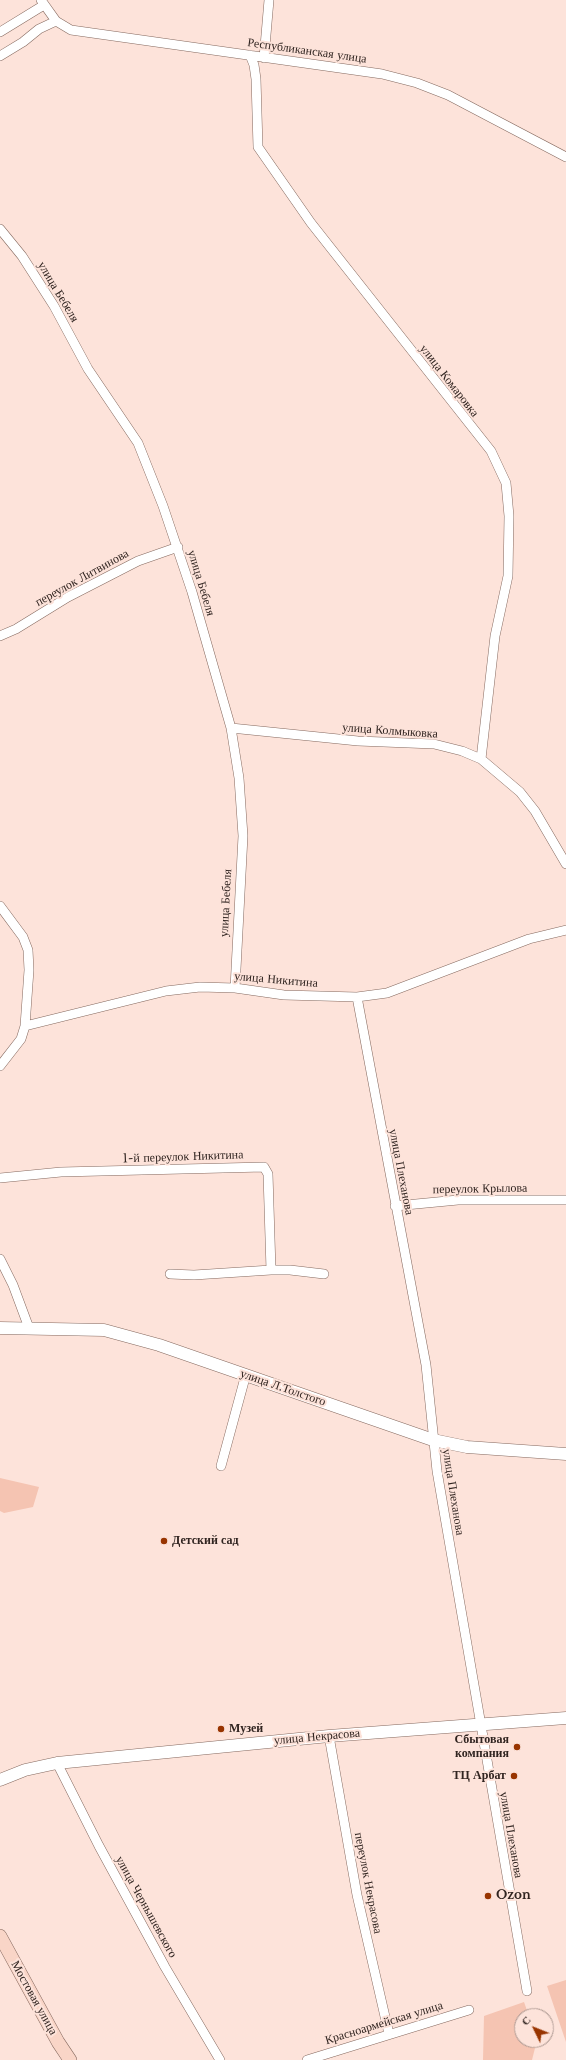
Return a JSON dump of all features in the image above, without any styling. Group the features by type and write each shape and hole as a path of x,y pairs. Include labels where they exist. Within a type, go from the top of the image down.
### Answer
{"main road":[{"name":"Мостовая улица","path":"0,1936 58,2042 70,2060"}],"street":[{"path":"264,58 270,0"},
{"path":"0,32 42,2"},
{"name":"Республиканская улица","path":"42,2 56,20 71,30 382,74 417,83 448,95 566,157"},
{"path":"0,56 23,42 39,29 56,20"},
{"name":"улица Комаровка","path":"250,55 254,65 256,79 258,147 311,223 491,451 506,483 509,516 508,576 495,636 482,759"},
{"name":"улица Бебеля","path":"0,228 22,256 54,306 88,369 138,443 178,547 192,592 231,728 239,778 243,836 235,988"},
{"name":"переулок Литвинова","path":"0,636 16,629 68,597 138,561 178,547"},
{"name":"улица Колмыковка","path":"231,728 358,741 434,744 462,751 482,759 520,792 535,811 566,864"},
{"path":"0,906 22,937 28,950 29,970 25,1026 21,1039 0,1066"},
{"name":"улица Никитина","path":"25,1026 166,991 200,987 235,988 284,995 357,997 387,993 529,939 566,930"},
{"name":"улица Плеханова","path":"357,997 426,1365 432,1440 527,1991"},
{"name":"1-й переулок Никитина","path":"0,1178 61,1172 264,1167 268,1174 271,1270"},
{"name":"переулок Крылова","path":"395,1206 458,1200 566,1200"},
{"path":"0,1259 13,1285 29,1328"},
{"path":"170,1274 194,1275 271,1270 290,1270 324,1274"},
{"name":"улица Л.Толстого","path":"0,1328 104,1330 159,1345 246,1374 432,1440 467,1447 566,1454"},
{"path":"221,1466 246,1374"},
{"name":"улица Некрасова","path":"0,1780 25,1770 57,1763 329,1736 566,1718"},
{"name":"переулок Некрасова","path":"329,1736 357,1895 389,2034"},
{"name":"улица Чернышевского","path":"57,1763 99,1846 158,1953 220,2060"},
{"name":"Красноармейская улица","path":"307,2060 469,2010"}],"shaded area":[{"path":"0,1478 39,1487 33,1507 4,1513 0,1511"},
{"path":"566,1980 566,2042 547,1986"},
{"path":"524,2002 526,2008 514,2008 514,2048 535,2048 532,2060 483,2060 484,2016"}],"place":[{"name":"Детский сад","path":"164,1541"},
{"name":"Музей","path":"221,1729"},
{"name":"Сбытовая компания","path":"517,1747"},
{"name":"ТЦ Арбат","path":"514,1776"},
{"name":"Ozon","path":"488,1896"}]}
